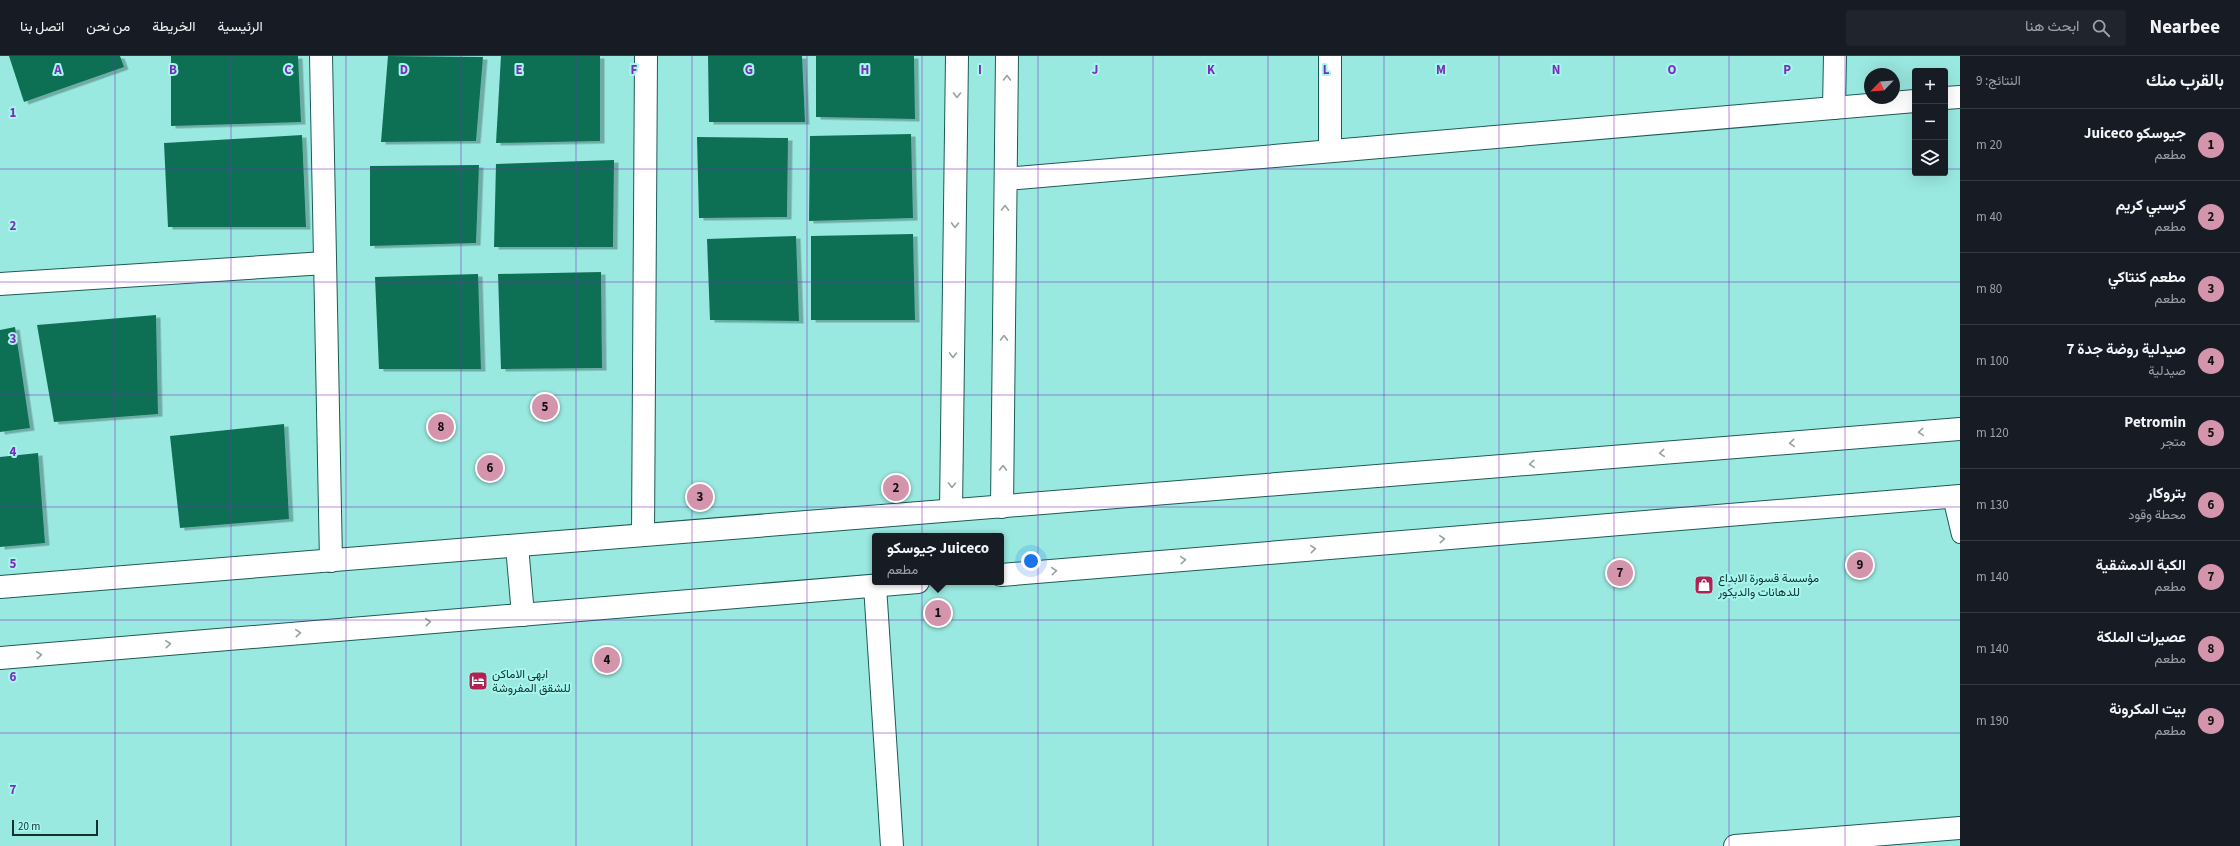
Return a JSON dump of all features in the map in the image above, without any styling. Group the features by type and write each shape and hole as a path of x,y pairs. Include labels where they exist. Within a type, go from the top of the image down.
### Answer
{"street":[{"path":"321,56 331,561"},
{"path":"643,535 646,56"},
{"path":"951,510 957,56"},
{"path":"1002,506 1007,56"},
{"path":"1330,56 1330,151"},
{"path":"1834,108 1835,56"},
{"path":"1948,98 1960,97"},
{"path":"1006,179 1912,101"},
{"path":"0,284 325,263"},
{"path":"0,588 1960,429"},
{"path":"1004,575 1955,496"},
{"path":"517,546 523,615"},
{"path":"0,658 886,585"},
{"path":"875,586 892,846"},
{"path":"1735,846 1821,843 1960,828"}],"lane":[{"path":"1955,496 1960,535"}],"building":[{"path":"9,56 120,56 124,67 24,102"},
{"path":"171,56 298,56 301,122 171,126"},
{"path":"388,56 483,57 476,141 381,142"},
{"path":"501,56 600,56 600,141 496,143"},
{"path":"708,56 802,56 805,122 709,122"},
{"path":"816,56 914,56 915,119 816,117"},
{"path":"911,134 913,218 809,221 810,136"},
{"path":"302,135 306,227 168,227 164,143"},
{"path":"697,137 788,138 787,217 699,218"},
{"path":"614,160 613,247 494,247 496,164"},
{"path":"479,165 476,243 370,246 370,166"},
{"path":"913,234 915,320 811,320 811,236"},
{"path":"796,236 799,321 710,320 707,239"},
{"path":"601,272 602,368 501,369 498,274"},
{"path":"478,274 481,369 379,369 375,277"},
{"path":"156,315 158,414 54,422 37,325"},
{"path":"15,327 30,428 0,432 0,330"},
{"path":"284,424 289,519 180,528 170,436"},
{"path":"38,453 45,543 0,547 0,457"}],"place":[{"name":"Petromin","path":"545,407"},
{"name":"عصيرات الملكة","path":"441,427"},
{"name":"بتروكار","path":"490,468"},
{"name":"كرسبي كريم","path":"896,488"},
{"name":"مطعم كنتاكي","path":"700,497"},
{"name":"بيت المكرونة","path":"1860,565"},
{"name":"الكبة الدمشقية","path":"1620,573"},
{"name":"مؤسسة قسورة الابداع للدهانات والديكور","path":"1704,585"},
{"name":"جيوسكو Juiceco","path":"938,613"},
{"name":"صيدلية روضة جدة 7","path":"607,660"},
{"name":"ابهى الاماكن للشقق المفروشة","path":"478,681"}]}
